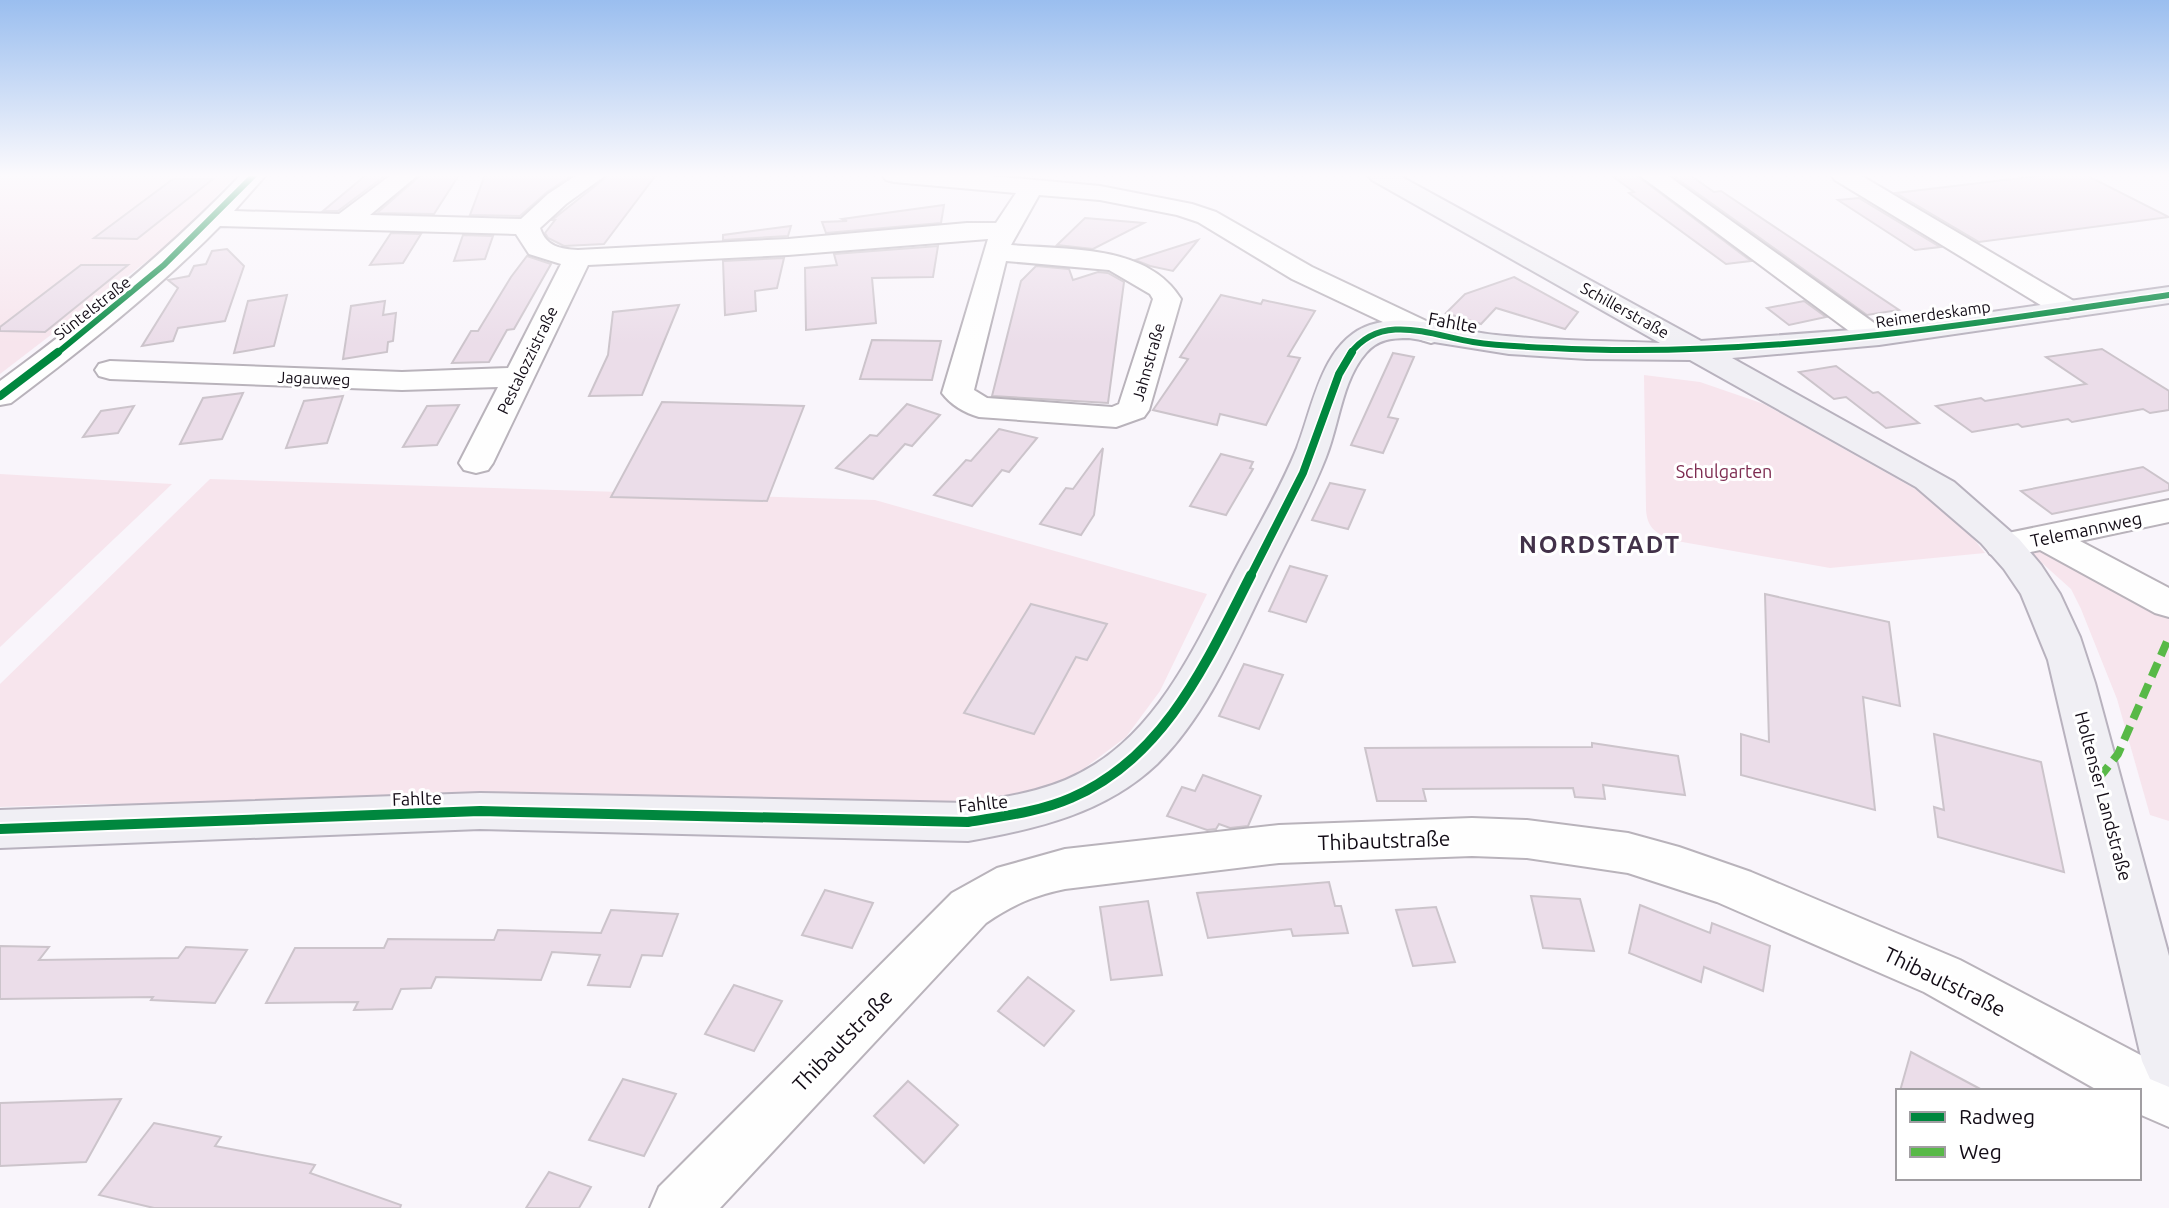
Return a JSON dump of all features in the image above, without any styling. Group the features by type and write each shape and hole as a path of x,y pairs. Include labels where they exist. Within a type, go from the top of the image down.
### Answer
{"main road":[{"name":"Schillerstraße","path":"1482,231 1928,480 1962,504 2003,546"},
{"name":"Reimerdeskamp","path":"1699,351 1874,336 2169,295"},
{"path":"1608,351 1634,333 1632,314"},
{"name":"Fahlte","path":"0,829 480,811 968,822 1007,818 1053,807 1088,792 1139,755 1159,735 1181,705 1228,620 1310,456 1334,388 1346,363 1356,346 1368,336 1395,330 1482,343 1608,351 1699,351"},
{"path":"1608,351 1756,382 1760,366 1781,345"},
{"name":"Holtenser Landstraße","path":"2003,546 2027,573 2045,603 2071,674 2123,864 2167,1045"}],"street":[{"name":"Süntelstraße","path":"0,396 135,293 201,231"},
{"path":"529,231 534,246 549,254 578,258 788,247 963,231"},
{"path":"968,231 999,242"},
{"name":"Jahnstraße","path":"999,242 1115,262 1161,289 1167,299 1133,410 1116,417 979,407 958,393 999,242 1005,231"},
{"path":"1231,231 1302,274 1431,334"},
{"path":"1729,231 1874,336"},
{"path":"1937,231 2067,309"},
{"name":"Pestalozzistraße","path":"476,463 578,258"},
{"path":"1348,296 1364,317 1368,336"},
{"name":"Jagauweg","path":"110,370 402,381 517,377"},
{"name":"Telemannweg","path":"2003,546 2169,511"},
{"path":"2046,538 2169,604"},
{"name":"Thibautstraße","path":"680,1208 969,908 996,888 1035,874 1065,869 1279,844 1472,837 1527,839 1628,853 1679,867 1786,908 1942,976 2169,1100"}],"green space":[{"path":"0,231 183,231 177,238 0,374"},
{"name":"Schulgarten","path":"1644,375 1700,382 1764,404 1917,490 1961,523 1985,553 1830,568 1665,537 1653,529 1646,509"},
{"path":"0,474 172,484 0,647"},
{"path":"210,479 875,500 1207,594 1160,691 1126,737 1070,779 1010,797 922,803 86,804 0,807 0,684"},
{"path":"2055,546 2169,605 2169,821 2150,815 2117,699 2071,589 2032,554"}],"building":[{"path":"103,231 147,231 137,239 94,238"},
{"path":"614,231 604,244 564,246 548,238 545,233"},
{"path":"750,231 789,231 788,236 723,240 723,235"},
{"path":"1071,231 1128,231 1093,249 1057,245"},
{"path":"1681,231 1711,231 1751,261 1726,264"},
{"path":"1751,231 1781,231 1899,310 1867,315"},
{"path":"1886,231 1914,231 1940,247 1915,250"},
{"path":"1961,231 2060,231 1979,242"},
{"path":"391,233 421,234 403,263 370,265"},
{"path":"463,235 493,236 485,259 454,261"},
{"path":"1198,240 1173,271 1135,260"},
{"path":"938,246 933,277 872,278 876,323 806,330 805,268 837,265 834,254"},
{"path":"227,249 244,266 225,321 178,328 173,341 142,346 178,288 168,280 189,276 194,266 206,264 212,251"},
{"path":"527,256 551,264 514,329 507,330 489,362 452,363 471,331 478,331"},
{"path":"784,258 777,288 755,291 756,311 725,315 723,261"},
{"path":"81,265 128,265 45,332 0,331 0,327"},
{"path":"1036,266 1069,269 1073,280 1098,272 1108,273 1124,282 1108,403 992,396 1021,281"},
{"path":"1514,277 1578,312 1565,329 1496,308 1481,324 1446,313 1465,294"},
{"path":"287,295 274,346 234,353 248,301"},
{"path":"1221,295 1261,304 1263,300 1315,311 1288,356 1300,358 1266,425 1220,414 1217,425 1153,410 1188,359 1180,357"},
{"path":"385,301 383,315 396,313 393,341 388,342 387,352 343,359 351,306"},
{"path":"1804,301 1826,317 1789,325 1767,308"},
{"path":"679,305 642,395 589,396 608,355 613,312"},
{"path":"872,340 941,341 932,380 860,379"},
{"path":"2102,349 2169,391 2169,410 2150,413 2143,409 2072,422 2068,419 2022,427 2018,424 1972,432 1936,406 1981,398 1985,401 2086,384 2046,357"},
{"path":"1393,353 1414,357 1388,417 1398,419 1383,453 1351,445"},
{"path":"1836,366 1873,393 1878,392 1919,423 1886,428 1846,397 1834,399 1799,372"},
{"path":"243,393 222,439 180,444 203,398"},
{"path":"343,396 327,443 286,448 304,401"},
{"path":"662,402 804,406 767,501 611,497"},
{"path":"907,404 940,415 912,446 905,444 873,479 836,468 870,435 877,436"},
{"path":"459,405 437,445 403,447 427,406"},
{"path":"134,406 118,433 83,437 101,411"},
{"path":"999,429 1037,438 1009,472 1002,470 972,506 934,495 966,460 971,461"},
{"path":"1103,448 1094,515 1081,535 1040,524 1066,488 1073,489"},
{"path":"1221,454 1253,462 1250,468 1253,469 1226,515 1190,506"},
{"path":"2143,467 2169,484 2169,490 2052,514 2021,491"},
{"path":"1330,483 1365,490 1348,529 1312,520"},
{"path":"1290,566 1327,576 1306,622 1269,611"},
{"path":"1765,594 1889,622 1900,706 1863,697 1875,810 1741,775 1741,734 1769,742"},
{"path":"1031,604 1107,624 1087,660 1076,657 1034,734 964,713"},
{"path":"1244,664 1283,675 1259,729 1219,716"},
{"path":"1934,734 2041,762 2064,872 1938,837 1934,807 1944,810"},
{"path":"1592,743 1678,756 1685,795 1603,785 1605,799 1575,797 1573,788 1423,789 1426,801 1377,801 1365,748 1592,747"},
{"path":"1203,775 1261,796 1248,826 1230,828 1219,824 1216,829 1207,830 1167,816 1182,787 1195,791"},
{"path":"1329,882 1335,906 1341,906 1348,933 1293,936 1291,929 1208,938 1197,893"},
{"path":"825,890 873,903 852,948 802,935"},
{"path":"1531,896 1580,899 1594,951 1543,948"},
{"path":"1148,901 1162,975 1111,980 1100,907"},
{"path":"1640,905 1710,933 1712,923 1770,946 1763,991 1704,967 1701,982 1629,953"},
{"path":"1436,907 1455,962 1413,966 1396,910"},
{"path":"611,910 678,914 662,956 642,955 630,987 588,985 600,955 552,952 541,980 436,977 431,988 401,989 392,1009 354,1010 358,1002 266,1003 295,948 384,948 388,939 494,940 498,930 601,933"},
{"path":"0,946 49,947 39,960 178,958 186,947 247,950 215,1003 151,1000 153,997 0,999"},
{"path":"1028,977 1074,1011 1044,1046 998,1011"},
{"path":"734,985 782,1001 754,1051 705,1034"},
{"path":"1911,1052 1980,1089 1901,1089"},
{"path":"623,1079 676,1094 644,1156 589,1140"},
{"path":"908,1081 958,1125 924,1163 874,1116"},
{"path":"121,1099 86,1162 0,1166 0,1103"},
{"path":"154,1123 221,1137 215,1146 315,1165 310,1173 401,1205 400,1208 154,1208 99,1195"},
{"path":"549,1172 591,1187 579,1208 526,1208"}],"marked path":[{"path":"2099,778 2118,754 2169,637"}],"cycle path":[{"path":"0,396 133,292 200,231"},
{"path":"0,829 480,811 968,822 1024,813 1071,798 1110,777 1142,751 1170,719 1219,638 1295,490 1310,456 1332,391 1347,359 1356,346 1380,331 1409,329 1483,343 1587,350 1660,352 1733,349 1806,344 1952,327 2169,295"}],"district":[{"name":"NORDSTADT","path":"1600,544"}]}
